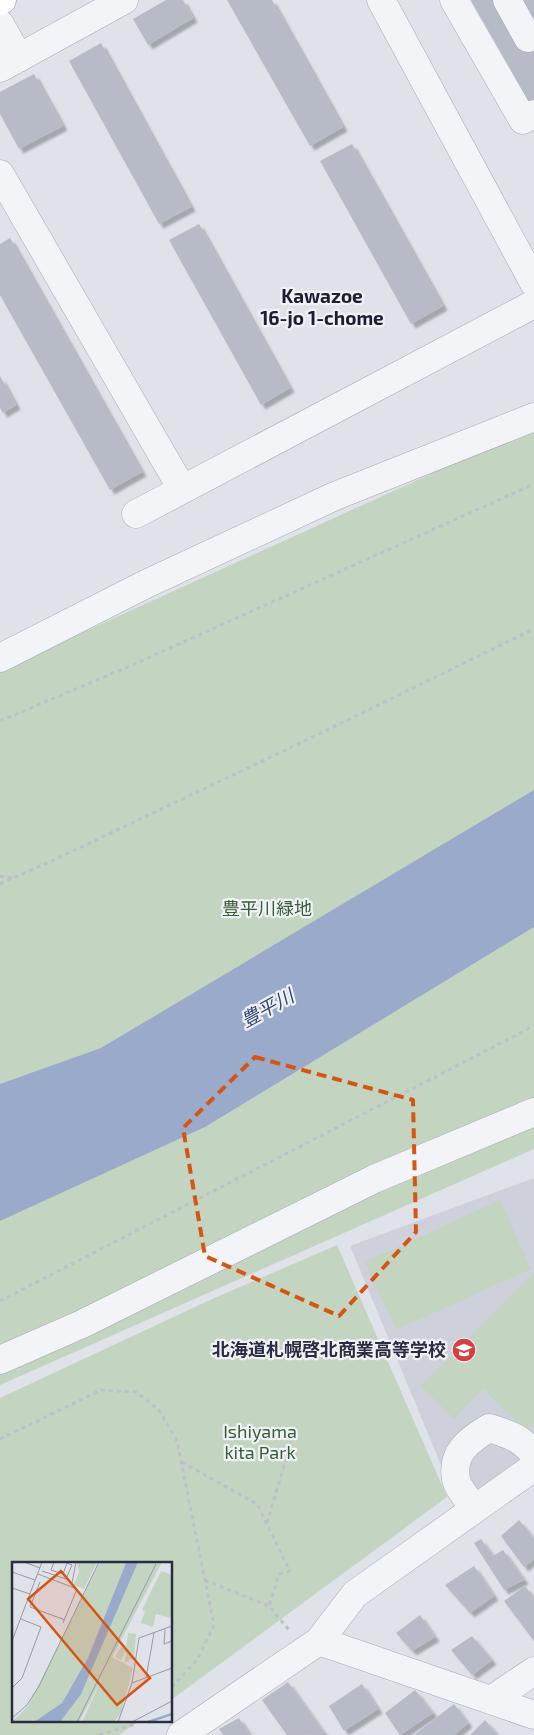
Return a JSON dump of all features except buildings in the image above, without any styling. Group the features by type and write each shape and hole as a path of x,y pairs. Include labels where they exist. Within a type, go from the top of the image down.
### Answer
{"street":[{"path":"0,24 9,63 124,0"},
{"path":"381,0 534,283"},
{"path":"454,0 523,120 534,114"},
{"path":"507,0 528,38 534,35"},
{"path":"0,174 182,489"},
{"path":"136,514 534,304"},
{"path":"0,658 146,584 335,496 534,417"},
{"path":"0,1360 90,1320 374,1179 534,1112"},
{"path":"474,1509 456,1481 456,1458 471,1439 489,1428 512,1434 534,1454"},
{"path":"181,1735 312,1646 355,1594 534,1467"},
{"path":"312,1646 491,1700 534,1715"},
{"path":"491,1700 534,1671"}],"path":[{"path":"0,721 130,666 534,484"},
{"path":"0,884 283,751 534,629"},
{"path":"0,876 12,878"},
{"path":"0,1301 534,1026"},
{"path":"0,1439 101,1390 136,1392 159,1410 177,1441 214,1625 197,1660 172,1687"},
{"path":"267,1524 297,1423"},
{"path":"182,1462 257,1504 290,1571 279,1574 269,1606"},
{"path":"205,1580 269,1606 312,1646"},
{"path":"99,1735 137,1722"}],"highlighted area":[{"path":"255,1057 413,1100 416,1232 339,1316 205,1256 183,1128"}],"shaded area":[{"name":"北海道札幌啓北商業高等学校","path":"534,1178 534,1453 458,1506 350,1246"}],"green space":[{"name":"豊平川緑地","path":"534,427 534,1149 0,1385 0,670"},
{"path":"500,1200 531,1269 396,1330 365,1262"},
{"name":"Ishiyama kita Park","path":"337,1245 447,1497 172,1699 172,1562 12,1562 12,1722 138,1722 119,1735 0,1735 0,1398 210,1300"},
{"path":"534,1273 534,1423 526,1431 483,1389 454,1419 421,1386"}],"water":[{"name":"豊平川","path":"534,790 534,927 205,1127 0,1221 0,1084 101,1048"}],"place":[{"name":"北海道札幌啓北商業高等学校","path":"464,1350"}],"district":[{"name":"Kawazoe 16-jo 1-chome","path":"322,307"}]}
